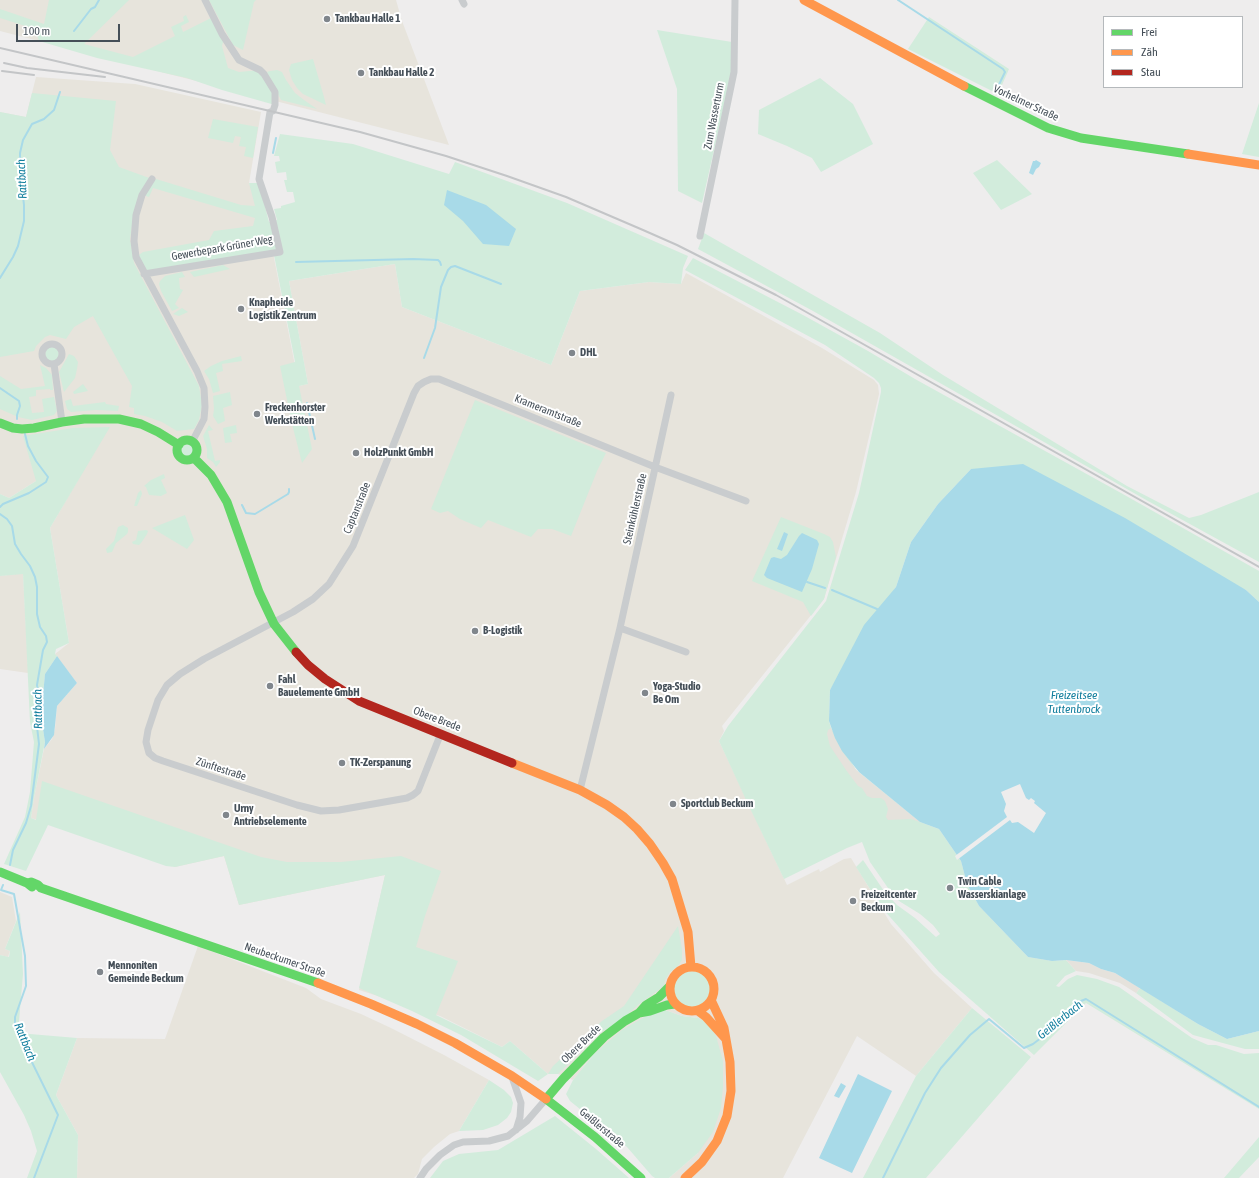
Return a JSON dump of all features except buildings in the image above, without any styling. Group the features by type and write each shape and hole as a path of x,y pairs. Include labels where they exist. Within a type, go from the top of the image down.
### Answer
{"street":[{"name":"Gewerbepark Grüner Weg","path":"144,274 280,252 272,217 258,180 270,112 273,111 275,105 275,92 260,70 239,60 222,34 205,0"},
{"name":"Zum Wasserturm","path":"700,236 734,72 735,0"},
{"name":"Vorhelmer Straße","path":"804,0 907,56 1048,128 1081,138 1259,165"},
{"path":"152,179 142,195 136,215 134,235 136,257 193,364 204,388 204,418 192,442"},
{"path":"54,364 62,422"},
{"name":"Krameramtstraße","path":"431,379 439,379 655,466"},
{"name":"Captanstraße","path":"274,624 313,599 329,584 353,546 414,393 418,386 431,379"},
{"path":"655,466 671,395"},
{"path":"0,423 13,428 22,429 84,419 120,419 147,427 179,445"},
{"path":"184,441 192,442 197,449 194,458 188,461 180,458 177,451 179,445 184,441"},
{"name":"Obere Brede","path":"194,458 211,474 227,502 259,592 274,624 285,639 308,664 325,680 359,701 580,790 608,805 624,817 650,844 672,879 688,932 691,967"},
{"name":"Steinkühlerstraße","path":"580,790 620,628 655,466 746,501"},
{"name":"Zünftestraße","path":"274,624 204,659 180,674 167,685 158,700 148,730 146,742 149,753 155,758 163,761 297,805 321,811 339,810 407,798 413,795 418,791 441,733"},
{"path":"620,628 686,652"},
{"name":"Neubeckumer Straße","path":"0,872 27,883 31,882 41,888 296,976 371,1004 417,1024 455,1043 512,1076 546,1099"},
{"path":"686,1178 702,1162 717,1141 727,1116 732,1091 730,1062 724,1028 712,1000 714,989 711,978 702,970 691,967 679,971 672,980 670,992 675,1004 685,1011 691,1012 703,1009 712,1000"},
{"name":"Obere Brede","path":"546,1099 563,1079 604,1037 625,1021 639,1013 646,1005 659,997 670,986"},
{"name":"Obere Brede","path":"639,1013 675,1004"},
{"path":"698,1011 706,1017 725,1039"},
{"path":"512,1076 521,1103 520,1117 516,1130"},
{"path":"420,1178 426,1169 440,1155 454,1145 463,1142 489,1141 508,1136 527,1122 546,1099"},
{"name":"Geißlerstraße","path":"546,1099 595,1137 641,1178"}],"shaded area":[{"path":"0,0 396,0 402,21 449,145 82,52 42,40 39,41 0,31"},
{"path":"36,77 135,84 261,112 249,183 267,222 299,386 308,384 289,281 395,264 402,307 551,365 580,291 649,282 681,284 686,273 822,348 874,380 878,385 879,394 856,492 824,599 722,726 724,731 719,741 787,885 819,869 820,872 844,859 851,858 891,924 934,973 972,1008 916,1076 857,1036 783,1178 669,1178 698,1153 698,1018 682,1016 665,1010 594,1054 573,1080 558,1074 548,1074 510,1041 502,1047 440,1016 359,990 385,875 239,905 224,856 175,867 31,818 44,749 52,739 55,729 57,706 77,683 55,654 69,643 50,528 79,478 36,481 9,498 0,494 0,112 26,117"},
{"path":"23,573 28,673 0,669 0,576"},
{"path":"0,892 12,897 16,921 5,949 10,951 8,957 0,955"},
{"path":"198,946 306,988 321,999 361,1014 391,1028 489,1080 459,1131 450,1134 422,1159 418,1174 414,1178 77,1178 78,1135 56,1095 77,1038 165,1039"}],"green space":[{"path":"49,0 129,0 84,44 133,57 175,36 171,27 184,21 183,17 186,15 189,22 181,26 183,32 213,17 224,38 222,46 228,68 239,72 260,70 275,92 275,105 222,90 187,78 97,58 39,41 35,29 0,18 0,9 44,24"},
{"path":"209,0 256,0 254,2 243,50 233,45"},
{"path":"929,17 1009,69 998,94 908,49"},
{"path":"657,30 732,42 732,71 702,203 678,191 677,89"},
{"path":"313,59 326,105 303,94 292,80 289,70 291,64"},
{"path":"277,70 282,72 295,93 317,109 281,100 267,72"},
{"path":"820,78 853,104 873,144 821,172 812,158 758,134 759,110"},
{"path":"32,93 116,101 110,150 119,167 152,179 144,192 156,179 241,205 255,206 249,183 259,183 269,222 277,220 274,209 281,208 281,206 295,202 293,192 287,192 284,180 287,180 286,172 277,173 275,162 280,161 279,156 274,156 280,134 353,144 449,174 455,162 567,203 688,256 683,268 681,284 649,282 580,291 551,365 402,307 395,264 289,281 308,384 299,386 312,449 302,463 280,366 295,362 273,250 144,274 136,257 143,252 209,240 214,231 253,226 255,218 153,188 149,197 143,195 134,212 130,239 134,263 199,386 202,405 199,420 194,429 177,431 162,422 134,414 134,408 129,407 132,386 93,316 74,327 66,339 50,335 45,337 36,346 34,351 0,357 0,112 26,117"},
{"path":"1259,103 1259,157 1242,154"},
{"path":"213,119 258,127 253,158 244,156 246,147 239,146 241,137 235,136 233,143 208,138"},
{"path":"997,160 1032,194 1001,210 973,173"},
{"path":"704,233 880,333 943,375 1127,486 1189,518 1201,515 1259,492 1259,562 1148,501 813,311 698,249"},
{"path":"693,258 803,315 1259,571 1259,602 1246,590 971,469 938,504 911,542 896,587 830,690 829,721 831,728 856,770 920,822 939,829 961,861 967,884 979,906 1028,957 1052,961 1066,960 1076,971 1065,976 1056,986 1059,987 1068,979 1077,975 1097,979 1119,987 1192,1038 1208,1045 1216,1045 1244,1054 1259,1053 1259,1109 1086,1003 1034,1055 939,972 882,908 856,867 863,860 884,891 897,905 915,918 936,937 940,934 933,925 920,914 899,901 870,862 862,842 784,879 719,741 728,726 826,601 859,493 881,388 879,383 874,378 825,345 685,270"},
{"path":"223,265 230,269 194,277 190,272"},
{"path":"182,272 185,277 179,278 180,289 183,290 175,304 179,308 172,311 161,291 159,284 165,276"},
{"path":"182,308 188,312 179,316 173,314"},
{"path":"52,347 57,349 59,354 57,359 52,361 47,359 45,354 47,349"},
{"path":"69,354 74,356 78,362 75,378 64,392 59,372"},
{"path":"241,356 242,361 222,364 223,371 216,373 220,391 213,393 209,379 204,371 222,361"},
{"path":"40,365 46,368 52,375 53,390 36,390 36,396 29,397 32,413 44,412 42,399 54,397 57,411 54,415 32,420 18,417 0,409 0,376 21,389 45,386"},
{"path":"83,384 88,391 74,394 73,392"},
{"path":"230,392 232,405 223,408 225,421 218,424 213,416 213,396"},
{"path":"71,399 73,406 105,402 106,404 119,406 118,411 96,410 71,412 67,409 65,401"},
{"path":"475,400 606,453 597,471 571,536 552,529 538,529 531,537 488,520 481,528 460,519 448,511 440,513 431,509"},
{"path":"209,425 213,430 208,431 215,461 220,460 216,467 213,462 207,458 207,449 203,436"},
{"path":"236,425 237,433 230,434 232,442 225,443 223,428"},
{"path":"110,427 50,528 69,643 56,649 55,654 57,656 45,674 41,716 45,742 31,818 36,820 42,781 261,857 287,862 341,862 401,856 441,871 416,947 458,961 436,1015 502,1047 510,1041 548,1074 538,1081 461,1035 412,1011 359,988 385,875 239,905 224,856 175,867 166,866 48,825 26,871 4,864 25,817 30,792 34,742 30,722 23,574 0,576 0,494 9,498 36,481 23,436 73,428"},
{"path":"185,444 189,444 193,450 189,456 185,456 181,452 181,448"},
{"path":"164,474 165,478 161,480 167,493 161,496 149,495 146,487 144,486 151,480"},
{"path":"141,490 142,494 137,506 134,506 138,493"},
{"path":"185,515 194,540 187,549 152,528"},
{"path":"781,517 824,534 830,537 833,542 836,557 824,599 811,616 803,602 752,581"},
{"path":"123,525 128,528 127,534 116,543 112,552 107,553 106,549 114,541 118,527"},
{"path":"138,531 148,531 147,534 141,543 139,545 133,544 132,542 136,540"},
{"path":"20,912 23,974 18,1033 77,1038 56,1095 78,1135 77,1178 27,1178 37,1151 24,1115 0,1072 0,955 9,957 10,951 5,949"},
{"path":"678,926 682,949 682,960 678,966 670,972 665,980 664,986 638,1005 618,1023 601,1032 558,1074 548,1074 553,1066 602,1021 624,1006"},
{"path":"695,971 705,976 709,982 709,996 705,1002 699,1006 689,1007 679,1002 675,996 674,986 679,976 685,972"},
{"path":"1140,988 1198,1024 1227,1039 1259,1031 1259,1049 1245,1049 1193,1035 1136,993"},
{"path":"972,1008 1031,1057 926,1178 863,1178 916,1076"},
{"path":"665,1010 682,1016 698,1018 707,1022 716,1036 723,1061 723,1087 721,1108 713,1132 698,1153 669,1178 655,1178 627,1147 570,1101 566,1094 573,1080 594,1054 622,1030 646,1016"},
{"path":"489,1080 504,1090 511,1097 513,1103 511,1112 507,1118 498,1125 483,1130 459,1131"},
{"path":"555,1116 629,1178 430,1178 443,1161 459,1154 498,1150"},
{"path":"1259,1137 1259,1157 1239,1178 1224,1178"}],"sand":[{"path":"831,728 842,751 856,770 920,822 911,819 888,820 886,817 888,809 885,801 881,798 872,798 867,796 846,770 830,746 827,734 828,730"},
{"path":"1066,960 1089,963 1101,969 1115,973 1140,988 1136,993 1120,983 1089,973 1076,971"}],"water":[{"path":"1036,160 1041,163 1033,175 1029,173 1033,161"},
{"path":"447,190 486,205 516,229 509,246 483,244 463,221 444,205"},
{"name":"Freizeitsee Tuttenbrock","path":"1023,464 1125,518 1246,590 1259,602 1259,1031 1227,1039 1198,1024 1115,973 1101,969 1089,963 1066,960 1052,961 1028,957 979,906 967,884 961,861 939,829 920,822 859,772 842,751 835,738 829,721 830,690 864,625 896,587 911,542 938,504 971,469"},
{"path":"784,532 788,534 782,551 777,549"},
{"path":"802,533 817,540 819,544 812,569 802,592 767,578 764,575 771,558 774,557 781,559 787,555"},
{"path":"57,656 77,683 57,706 54,735 44,749 45,742 41,716 45,674"},
{"path":"858,1074 892,1091 852,1173 819,1158"},
{"path":"841,1083 846,1086 839,1098 834,1096"}],"pier":[{"path":"1020,784 1026,798 1029,800 1031,798 1035,801 1034,803 1046,813 1034,833 1018,822 1012,823 1010,820 957,860 955,856 1007,817 1004,811 1006,804 1001,792"}],"waterway":[{"name":"Rattbach","path":"74,31 91,9 95,7 99,0"},
{"path":"898,0 1003,69 1005,72 995,93"},
{"name":"Rattbach","path":"0,278 18,246 24,221 24,205 20,171 20,153 23,140 32,124 44,119 54,110 60,92"},
{"path":"273,153 276,138"},
{"path":"296,262 413,259 438,260 441,265"},
{"path":"424,358 435,328 441,287 448,270 451,267 455,266 501,284"},
{"name":"Rattbach","path":"0,388 19,401 20,406 17,419"},
{"path":"307,403 315,439"},
{"name":"Rattbach","path":"0,507 3,504 29,493 46,482 48,477 36,461 28,446 25,434"},
{"path":"242,505 246,513 255,514 288,494 289,489"},
{"name":"Rattbach","path":"0,514 7,519 12,526 15,544 30,566 35,577 37,587 37,614 40,627 46,636 47,642 43,650 37,685 39,698 36,718 39,744 31,806 26,823 13,850 10,865"},
{"path":"807,582 825,588"},
{"path":"832,590 877,609"},
{"name":"Rattbach","path":"3,885 1,890 14,894 25,956 26,986 15,1017 15,1025 58,1115 34,1178"},
{"name":"Geißlerbach","path":"883,1178 925,1093 941,1068 970,1035 989,1019 1024,1048 1033,1044 1054,1028 1081,1001 1086,999 1259,1107"}],"railway":[{"path":"0,48 360,132 446,156 566,197 677,245 776,295 1259,567"},
{"path":"4,63 27,68 105,77"},
{"path":"2,71 34,75"}],"traffic: fast":[{"path":"964,86 1048,128 1081,138 1188,154"},
{"path":"0,423 13,428 22,429 84,419 119,419 141,424 158,432 179,445"},
{"path":"187,440 194,443 197,450 194,457 187,460 180,457 177,450 180,443 187,440"},
{"path":"194,458 211,475 227,502 259,592 274,624 296,652"},
{"path":"0,872 27,883 32,887"},
{"path":"27,883 31,882 41,888 318,983"},
{"path":"641,1178 595,1137 546,1099 563,1079 604,1037 625,1021 639,1013 646,1005 659,997 670,986"},
{"path":"639,1013 675,1004"}],"traffic: slow":[{"path":"804,0 964,86"},
{"path":"1188,154 1259,165"},
{"path":"512,763 580,790 607,805 624,817 637,829 650,844 672,879 688,932 691,967"},
{"path":"688,967 696,967 708,973 714,985 714,989 714,993 708,1005 696,1011 688,1011 676,1005 670,993 670,985 676,973 688,967"},
{"path":"318,983 417,1024 455,1043 512,1076 546,1099"},
{"path":"685,1178 702,1162 717,1141 727,1116 731,1091 730,1062 724,1028 711,1000"},
{"path":"698,1011 706,1017 725,1038"}],"traffic: jam":[{"path":"296,652 308,665 325,679 359,701 512,763"}],"place":[{"name":"Tankbau Halle 1","path":"327,19"},
{"name":"Tankbau Halle 2","path":"361,73"},
{"name":"Knapheide Logistik Zentrum","path":"241,309"},
{"name":"DHL","path":"572,353"},
{"name":"Freckenhorster Werkstätten","path":"257,414"},
{"name":"HolzPunkt GmbH","path":"356,453"},
{"name":"B-Logistik","path":"475,631"},
{"name":"Fahl Bauelemente GmbH","path":"270,686"},
{"name":"Yoga-Studio Be Om","path":"645,693"},
{"name":"TK-Zerspanung","path":"342,763"},
{"name":"Sportclub Beckum","path":"673,804"},
{"name":"Urny Antriebselemente","path":"226,815"},
{"name":"Twin Cable Wasserskianlage","path":"950,888"},
{"name":"Freizeitcenter Beckum","path":"853,901"},
{"name":"Mennoniten Gemeinde Beckum","path":"100,972"}]}
